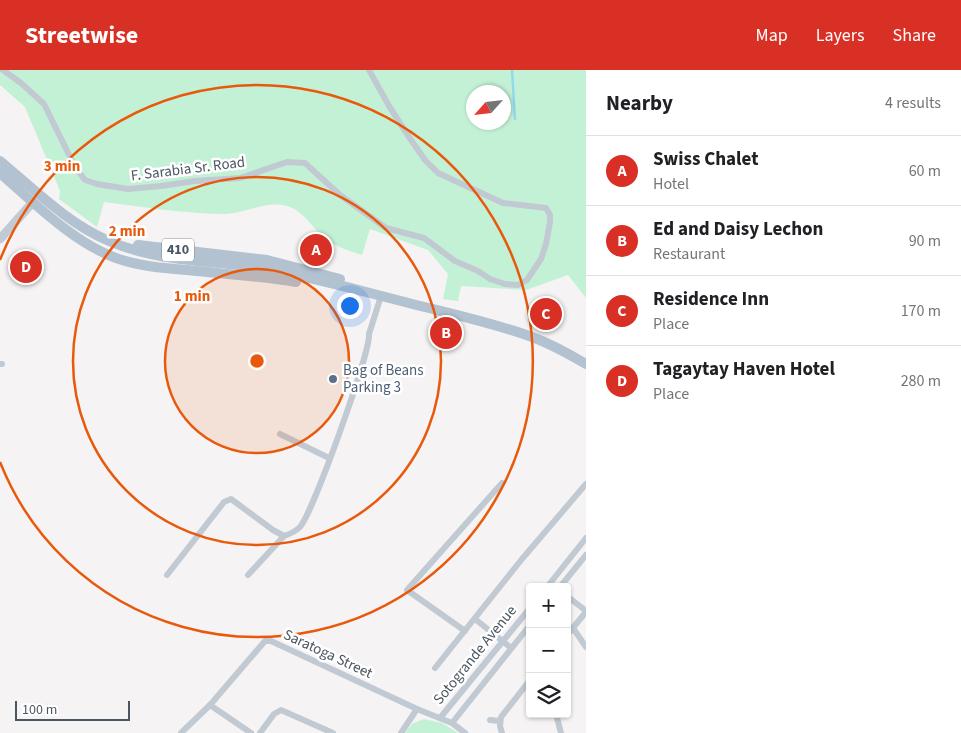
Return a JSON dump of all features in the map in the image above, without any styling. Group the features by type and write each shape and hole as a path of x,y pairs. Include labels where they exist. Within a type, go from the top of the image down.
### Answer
{"main road":[{"name":"410","path":"0,152 82,220 96,229 126,241 144,246 268,260 309,270 348,282 381,296 510,329 534,337 586,364"},
{"path":"0,161 67,218 101,237 144,253 262,268 381,296"},
{"name":"410","path":"0,173 33,202 86,243 116,258 158,267 267,277 345,293 381,296"}],"street":[{"name":"F. Sarabia Sr. Road","path":"3,70 44,104 75,168 85,180 128,189 223,178 240,178 287,162 306,164 340,195 386,228 424,238 455,261 478,271 490,279 505,284 518,284 527,280 541,259 546,244 550,216 546,208 503,203 438,173 425,160 411,140 369,70"},
{"path":"0,238 33,202"},
{"path":"248,575 284,536 292,534 301,526 329,458 362,366 369,334 381,296"},
{"path":"280,434 329,458"},
{"path":"465,631 407,590 502,483"},
{"path":"435,668 522,559 586,485"},
{"path":"167,575 224,502 231,499 284,536"},
{"path":"552,583 586,538"},
{"path":"563,583 586,555"},
{"path":"571,599 586,612 571,630"},
{"name":"Sotogrande Avenue","path":"440,718 526,613"},
{"path":"474,619 511,648"},
{"name":"Sotogrande Avenue","path":"452,723 528,628"},
{"path":"573,628 586,647"},
{"name":"Saratoga Street","path":"181,733 210,705 261,645 265,641 271,641 417,709 452,723 465,733"},
{"path":"502,733 500,721 506,709 526,685"},
{"path":"210,705 252,733"},
{"path":"401,733 417,709"},
{"path":"260,733 274,714 281,710 333,733"},
{"path":"557,718 561,733"},
{"path":"490,720 500,721"}],"green space":[{"path":"0,70 586,70 586,298 568,275 526,290 461,286 458,301 443,299 448,274 428,250 370,229 362,255 331,242 322,236 304,216 287,206 272,205 227,214 212,214 104,202 97,227 59,199 60,191 25,107 0,85"},
{"path":"424,719 442,723 458,733 405,733 412,724"}],"waterway":[{"path":"512,70 515,119"}],"place":[{"name":"Swiss Chalet","path":"316,250"},
{"name":"Tagaytay Haven Hotel","path":"26,267"},
{"name":"Residence Inn","path":"546,314"},
{"name":"Ed and Daisy Lechon","path":"446,333"},
{"name":"Bag of Beans Parking 3","path":"333,379"}]}
